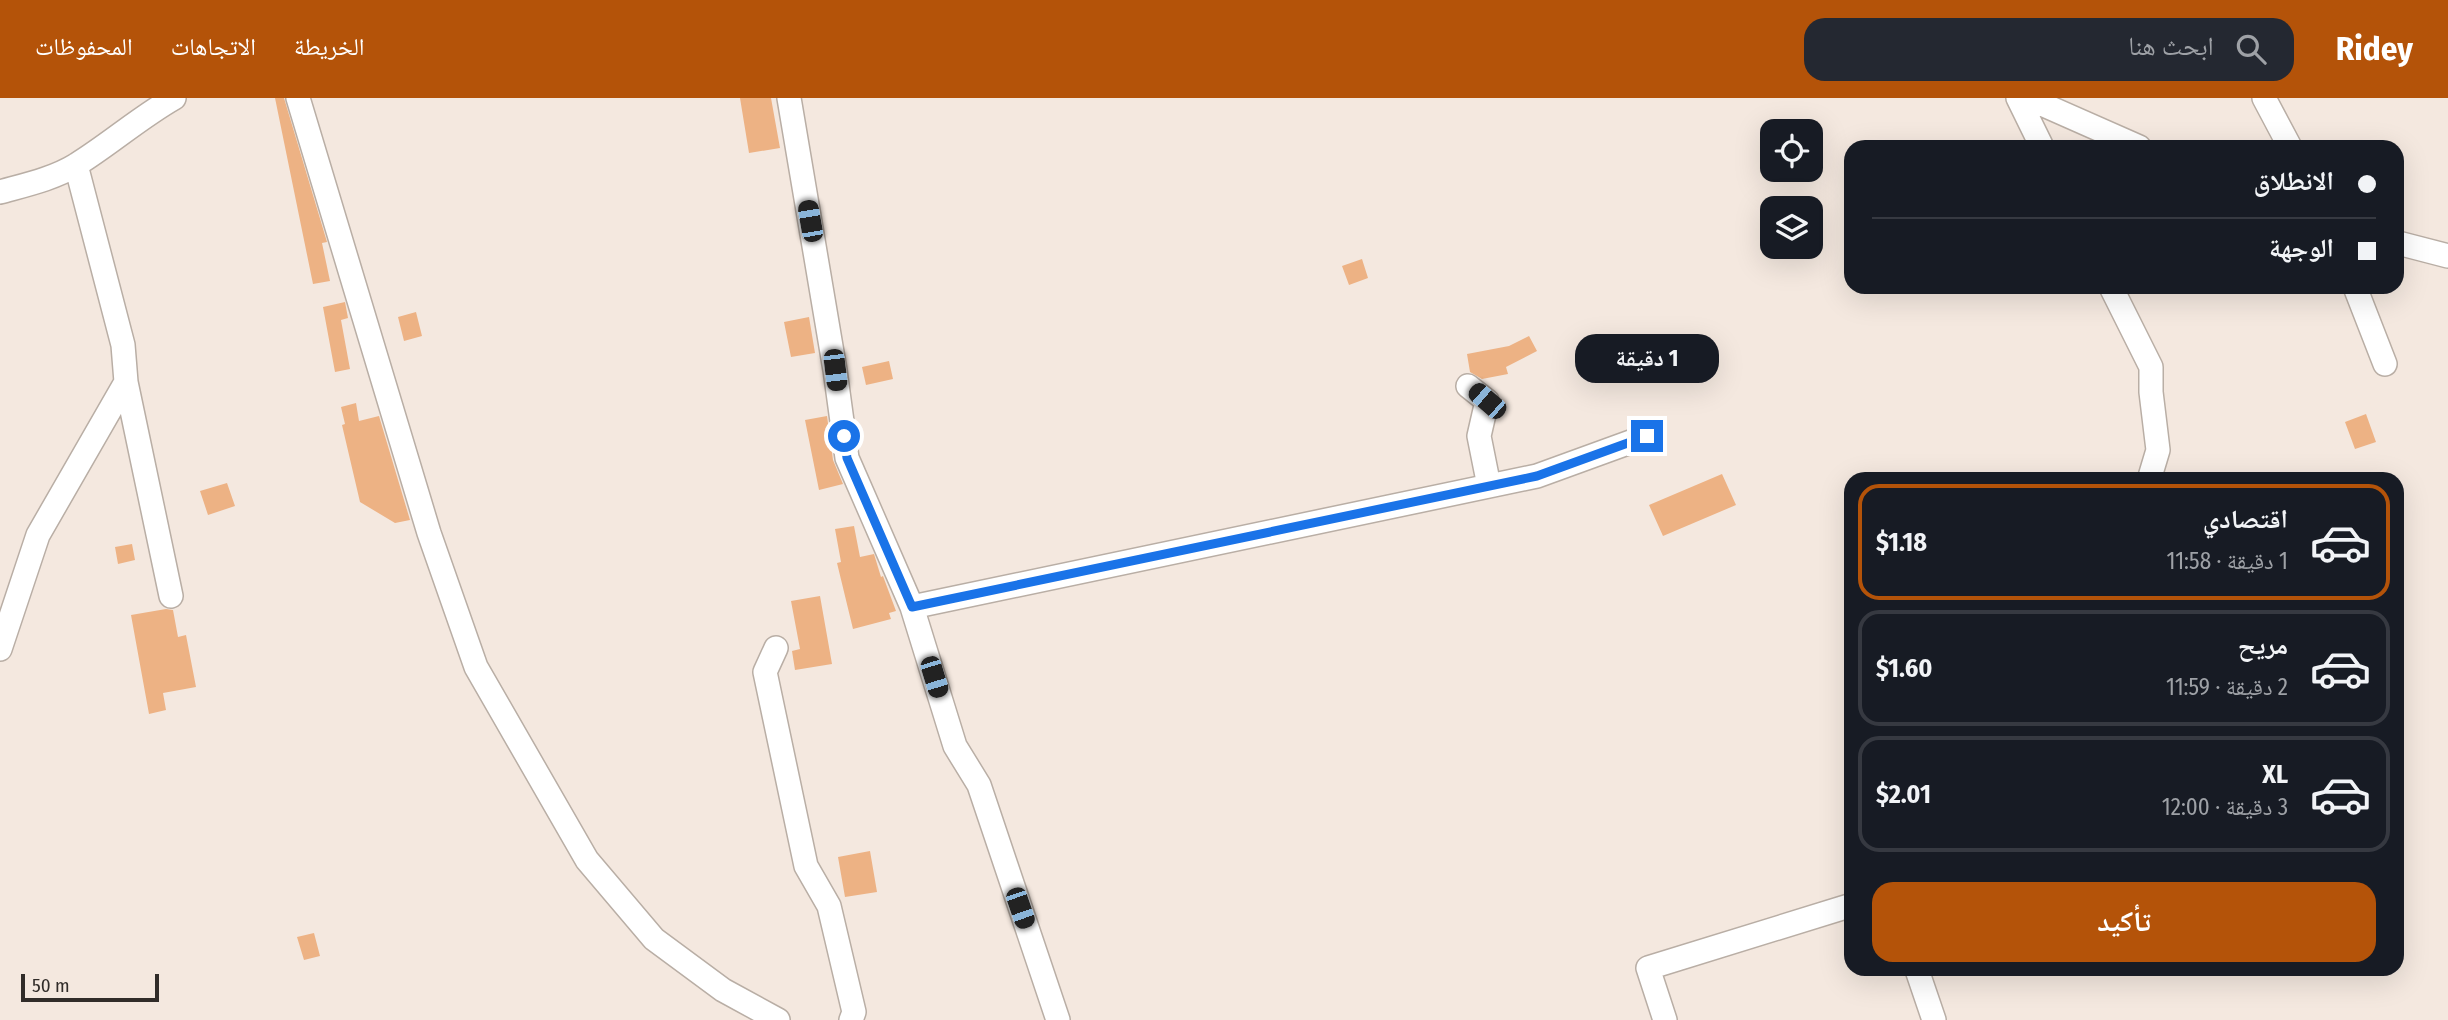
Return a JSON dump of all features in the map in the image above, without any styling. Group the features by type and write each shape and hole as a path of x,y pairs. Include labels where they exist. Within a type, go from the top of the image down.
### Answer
{"street":[{"path":"0,192 55,175 76,165 144,115 174,98"},
{"path":"298,98 429,533 476,667 587,860 654,939 723,990 778,1020"},
{"path":"789,98 835,370 847,458 912,607 955,746 979,785 1058,1020"},
{"path":"2018,98 2039,140"},
{"path":"2028,98 2123,140"},
{"path":"2264,98 2286,140"},
{"path":"76,165 123,345 126,382 171,596"},
{"path":"2404,245 2448,256"},
{"path":"2114,294 2151,367 2151,392 2158,450 2151,472"},
{"path":"2358,294 2385,364"},
{"path":"0,649 38,535 126,382"},
{"path":"1468,386 1487,401 1479,436 1489,486"},
{"path":"912,607 1537,476 1647,436"},
{"path":"776,648 765,672 806,866 830,906 854,1012 851,1020"},
{"path":"1665,1020 1648,968 1844,907"},
{"path":"1919,976 1934,1020"}],"building":[{"path":"275,98 284,98 327,242 322,243 330,281 313,284"},
{"path":"740,98 771,98 780,148 749,153"},
{"path":"1362,259 1368,278 1349,285 1342,266"},
{"path":"345,302 348,318 341,320 350,369 335,372 323,307"},
{"path":"416,312 422,336 404,341 398,317"},
{"path":"809,317 815,353 791,357 784,322"},
{"path":"1529,336 1537,351 1506,367 1508,374 1482,379 1470,372 1467,354 1509,346"},
{"path":"889,361 893,379 866,385 862,367"},
{"path":"356,403 359,421 379,416 410,520 395,523 360,502 342,425 345,424 341,407"},
{"path":"2366,414 2376,442 2355,449 2345,422"},
{"path":"827,416 833,460 843,484 819,490 805,420"},
{"path":"1722,474 1736,505 1663,536 1649,505"},
{"path":"227,483 235,506 208,515 200,491"},
{"path":"854,526 860,557 874,554 896,611 889,613 891,619 853,629 837,563 841,562 835,529"},
{"path":"132,544 135,560 118,564 115,547"},
{"path":"820,596 832,664 795,670 792,651 800,649 791,601"},
{"path":"173,610 178,637 186,635 196,687 163,693 166,710 149,714 131,615"},
{"path":"870,851 877,892 845,897 838,857"},
{"path":"314,933 320,956 304,960 297,937"}],"route":[{"path":"844,436 847,458 912,607 1537,476 1647,436"}]}
